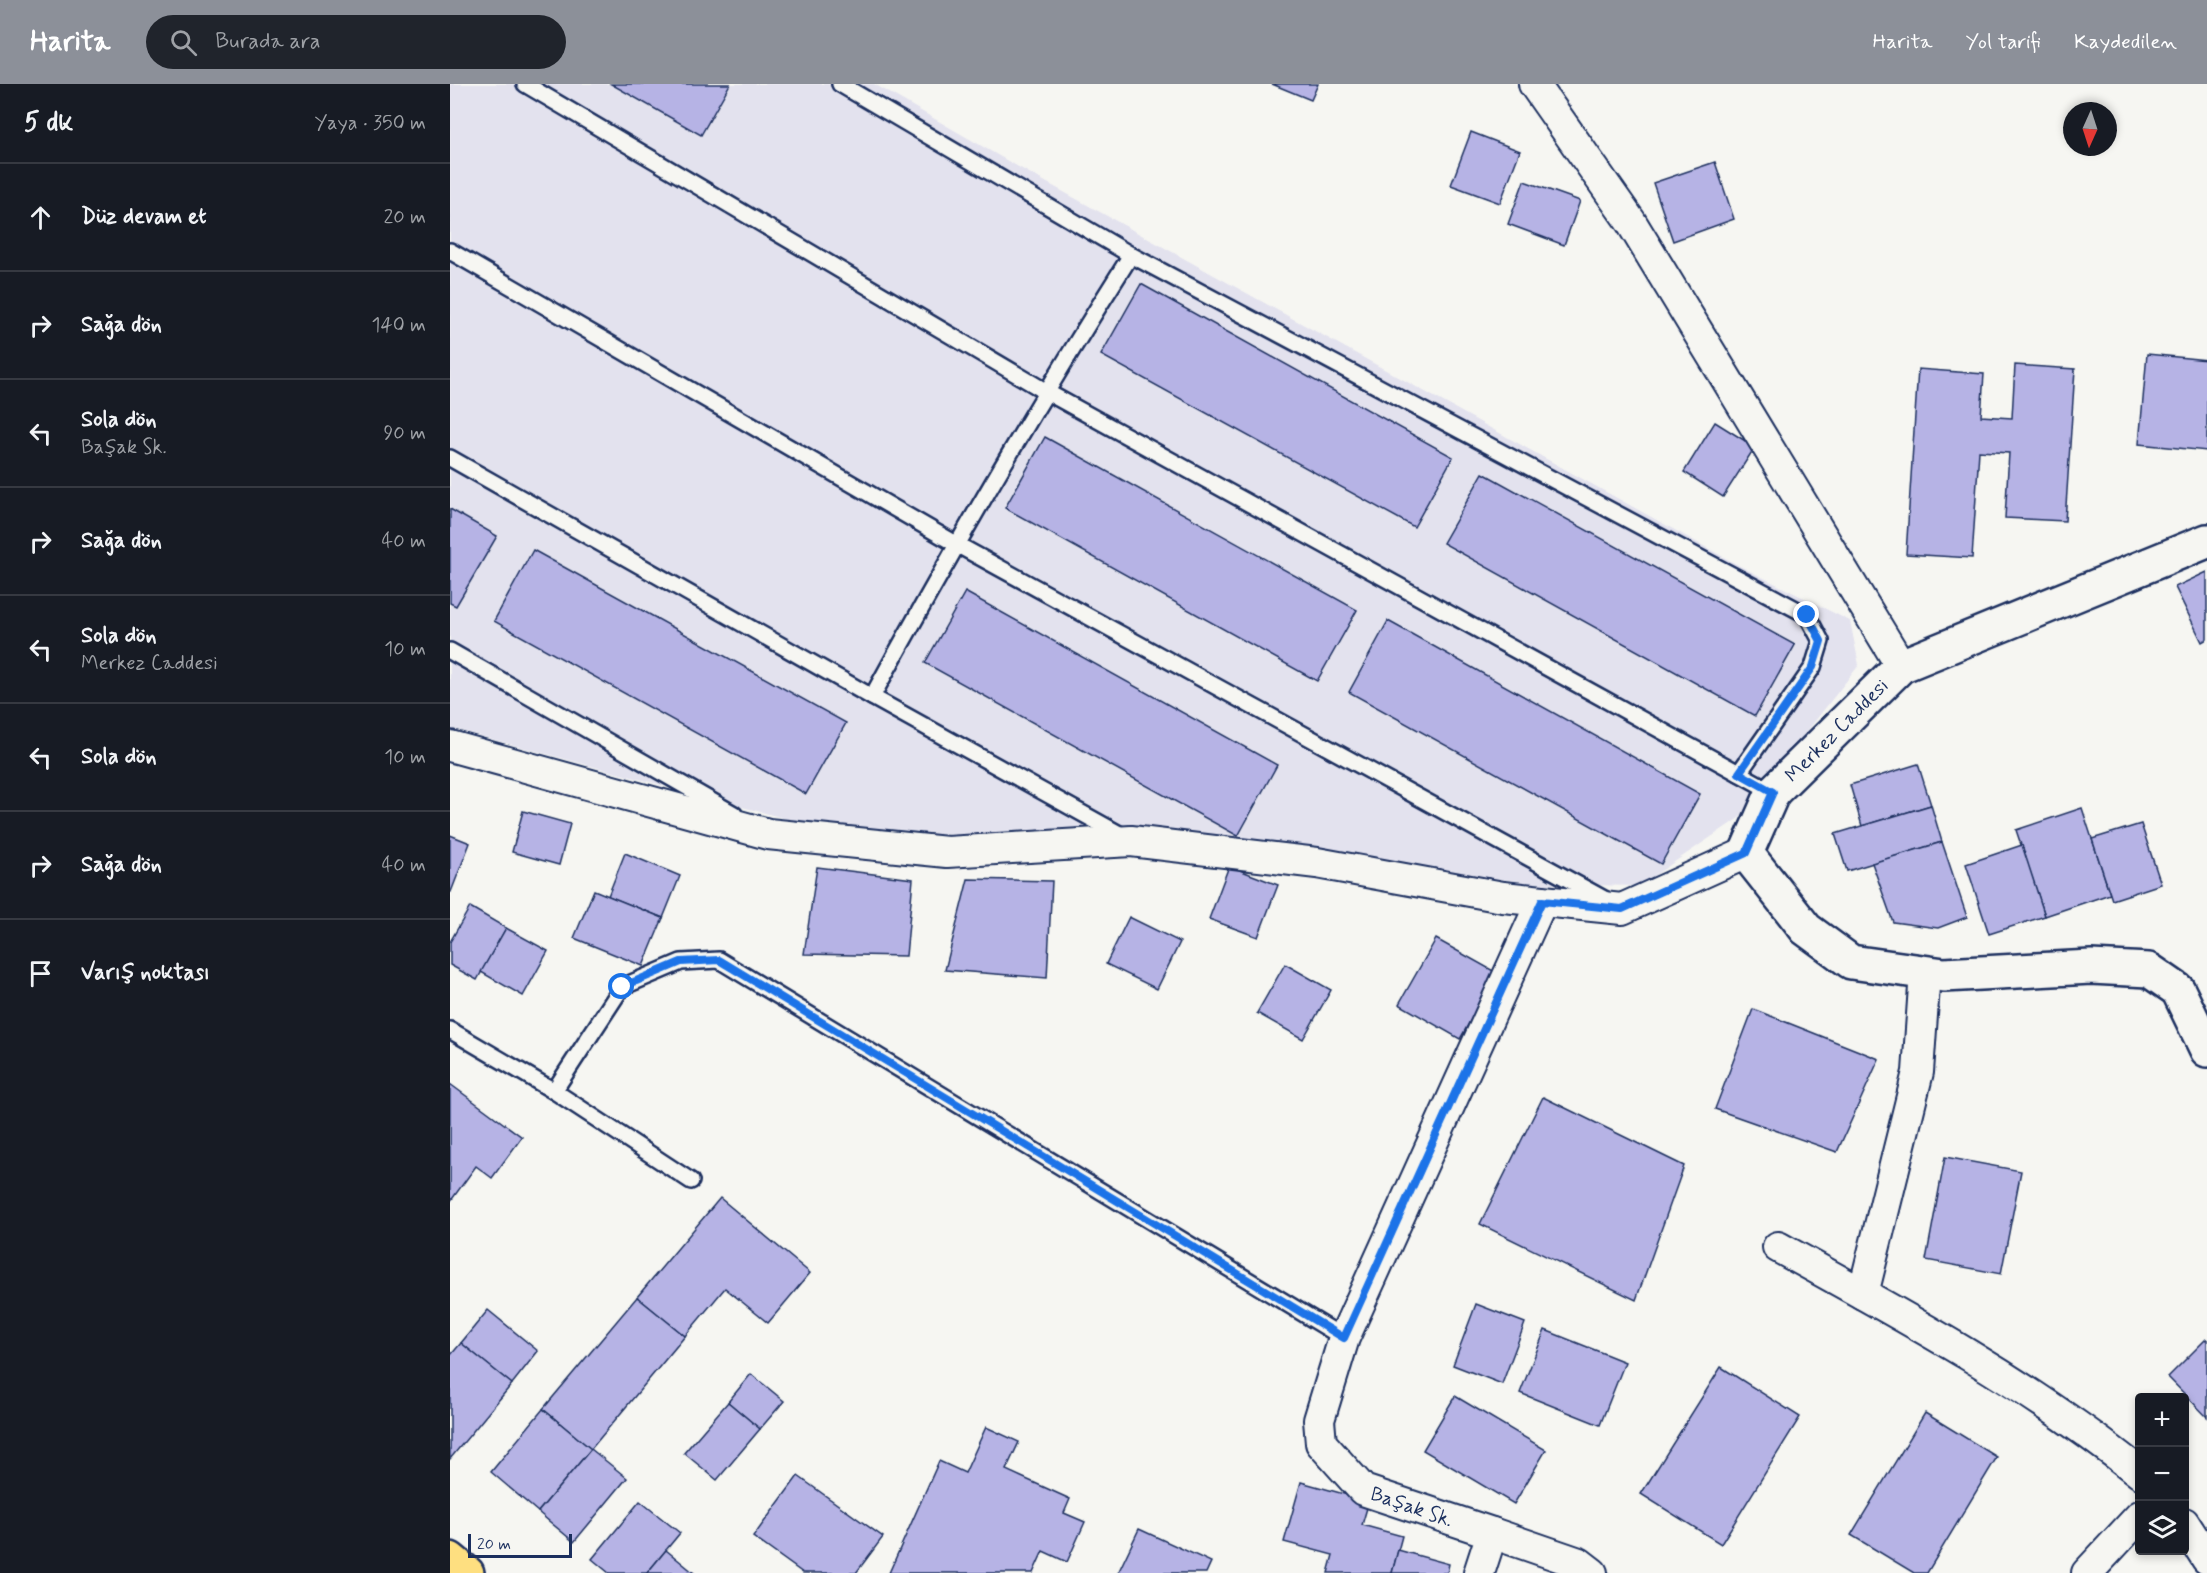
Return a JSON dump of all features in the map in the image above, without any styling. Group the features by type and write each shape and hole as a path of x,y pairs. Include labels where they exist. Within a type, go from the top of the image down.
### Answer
{"highway":[{"path":"450,1559 467,1573"}],"street":[{"path":"1534,84 1630,222 1901,666"},
{"name":"Merkez Caddesi","path":"1746,853 1773,792 1901,666 2207,541"},
{"path":"450,746 768,834 947,852 1131,841 1317,863 1503,897 1622,909 1746,853 1806,929 1851,962 1944,975 2091,967 2149,970 2178,990 2207,1050"},
{"name":"Başak Sk.","path":"1542,901 1344,1338 1319,1420 1320,1443 1363,1490 1578,1563 1592,1573"},
{"path":"1863,1294 1918,1072 1925,972"},
{"path":"1778,1247 1863,1294 2090,1433 2135,1470"},
{"path":"2087,1573 2135,1520"},
{"path":"2189,1531 2207,1559"},
{"path":"1479,1573 1492,1533"}],"lane":[{"path":"525,84 1045,391 1773,792"},
{"path":"840,84 1131,255 1807,615 1821,641 1813,667 1739,773"},
{"path":"450,251 956,544 1622,909"},
{"path":"872,698 956,544 1045,391 1131,255"},
{"path":"450,458 872,698 1131,841"},
{"path":"450,651 768,834"},
{"path":"554,1091 622,987 681,962 719,960 1344,1338"},
{"path":"450,1030 554,1091 691,1181"}],"shaded area":[{"path":"450,84 874,84 1006,160 1738,565 1850,621 1859,665 1739,818 1639,886 1535,884 1209,838 1029,838 817,829 450,728"}],"building":[{"path":"611,84 730,84 701,135"},
{"path":"1272,84 1318,84 1311,100"},
{"path":"1471,132 1520,151 1500,203 1451,185"},
{"path":"1715,162 1734,219 1673,241 1653,183"},
{"path":"1524,181 1580,201 1564,245 1508,224"},
{"path":"1141,284 1453,457 1414,527 1101,355"},
{"path":"2147,354 2207,360 2207,451 2139,444"},
{"path":"2015,365 2075,369 2065,521 2005,518 2009,453 1979,451 1972,558 1906,554 1918,369 1984,374 1981,416 2012,418"},
{"path":"1715,422 1755,447 1723,497 1684,472"},
{"path":"1045,437 1357,610 1317,681 1005,508"},
{"path":"1483,473 1795,645 1755,716 1443,543"},
{"path":"450,509 497,536 456,606 450,603"},
{"path":"533,550 846,723 806,794 494,621"},
{"path":"2207,572 2207,639 2202,642 2175,587"},
{"path":"965,592 1277,765 1238,836 925,663"},
{"path":"1388,621 1700,794 1661,864 1349,692"},
{"path":"1918,764 1931,805 1862,826 1850,785"},
{"path":"1931,805 1942,842 1847,871 1835,834"},
{"path":"2082,808 2110,894 2045,916 2016,830"},
{"path":"523,811 570,824 559,865 512,852"},
{"path":"2141,824 2161,884 2112,900 2092,839"},
{"path":"450,835 470,843 451,892 450,891"},
{"path":"1942,842 1967,917 1938,928 1893,922 1872,863"},
{"path":"2022,845 2045,916 1989,934 1966,864"},
{"path":"625,853 680,876 663,918 608,896"},
{"path":"1229,866 1278,885 1258,937 1209,919"},
{"path":"817,867 913,879 906,956 804,954"},
{"path":"968,879 1052,881 1047,978 945,970"},
{"path":"594,890 663,918 643,966 574,938"},
{"path":"470,907 506,928 477,980 450,965 450,942"},
{"path":"1129,917 1180,942 1157,989 1106,964"},
{"path":"506,928 548,951 523,996 481,972"},
{"path":"1436,939 1497,973 1460,1039 1399,1004"},
{"path":"1285,964 1331,990 1303,1039 1257,1013"},
{"path":"1753,1009 1879,1059 1837,1152 1715,1109"},
{"path":"450,1084 522,1137 492,1178 476,1166 450,1202"},
{"path":"1543,1097 1684,1166 1636,1300 1480,1224"},
{"path":"1945,1157 2021,1171 2001,1274 1926,1260"},
{"path":"720,1198 810,1273 768,1323 725,1288 685,1336 637,1297"},
{"path":"637,1297 685,1336 591,1449 543,1409"},
{"path":"1476,1304 1525,1323 1502,1384 1453,1365"},
{"path":"488,1310 538,1351 512,1384 461,1343"},
{"path":"1545,1330 1625,1362 1600,1425 1520,1393"},
{"path":"2207,1339 2207,1417 2189,1399 2189,1393 2184,1393 2168,1377"},
{"path":"461,1343 512,1384 450,1459 450,1356"},
{"path":"1721,1367 1800,1417 1721,1544 1641,1494"},
{"path":"751,1374 784,1401 760,1429 728,1402"},
{"path":"1455,1396 1546,1450 1514,1504 1423,1450"},
{"path":"728,1402 760,1429 717,1480 684,1453"},
{"path":"543,1409 591,1449 538,1512 491,1472"},
{"path":"1925,1413 1997,1457 1927,1573 1914,1573 1851,1535"},
{"path":"986,1427 1019,1442 1006,1470 1070,1499 1064,1513 1085,1522 1067,1562 1043,1551 1033,1573 889,1573 939,1461 965,1473"},
{"path":"591,1449 627,1478 574,1542 538,1512"},
{"path":"798,1476 883,1537 856,1573 803,1573 753,1537"},
{"path":"1301,1482 1369,1501 1362,1525 1402,1536 1392,1573 1328,1573 1333,1555 1284,1542"},
{"path":"640,1501 680,1533 647,1573 609,1573 592,1559"},
{"path":"1139,1529 1211,1562 1206,1573 1118,1573"},
{"path":"666,1550 694,1573 647,1573"},
{"path":"1398,1550 1449,1564 1447,1573 1392,1573"}],"route":[{"path":"622,987 681,962 719,960 1344,1338 1542,901 1622,909 1746,853 1773,792 1739,773 1813,667 1821,641 1807,615"}]}
